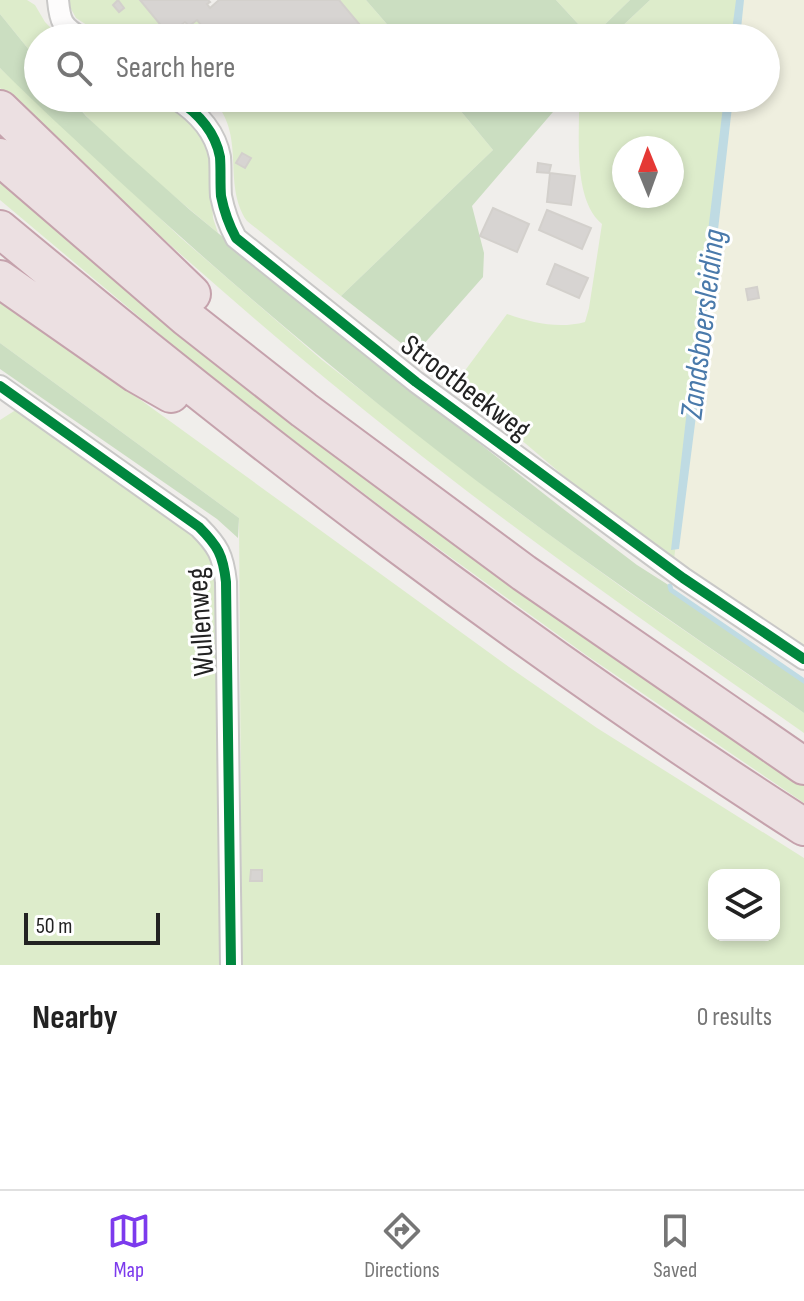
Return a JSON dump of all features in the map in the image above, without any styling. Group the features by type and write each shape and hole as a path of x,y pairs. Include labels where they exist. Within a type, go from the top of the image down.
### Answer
{"highway":[{"path":"0,109 179,280 304,410"},
{"path":"0,157 187,318 304,410 524,573 804,766"},
{"path":"0,229 130,338 274,452 442,578 584,679 804,827"},
{"path":"0,279 136,374 274,452"}],"street":[{"path":"58,0 59,17 64,24"},
{"name":"Strootbeekweg","path":"194,112 213,136 219,156 221,196 228,223 236,238 416,382 683,578 804,659"},
{"name":"Wullenweg","path":"0,386 199,527 214,542 223,558 226,582 231,965"}],"green space":[{"path":"0,0 27,0 35,5 47,24 24,24 24,44 0,14"},
{"path":"66,0 167,0 156,9 168,24 85,24 76,18"},
{"path":"329,0 366,0 387,24 338,24"},
{"path":"366,0 556,0 578,24 387,24"},
{"path":"556,0 630,0 605,24 578,24"},
{"path":"630,0 650,0 624,24 605,24"},
{"path":"650,0 739,0 736,24 624,24"},
{"path":"739,0 804,0 804,650 674,560 726,112 780,112 780,24 736,24"},
{"path":"0,14 24,44 24,91 0,68"},
{"path":"200,17 206,24 191,24"},
{"path":"0,68 24,91 24,111 8,96 0,88"},
{"path":"25,112 47,112 181,238 322,360 514,509 804,713 804,733 548,552 448,477 298,356"},
{"path":"46,112 82,112 190,210 365,354 637,565 804,680 804,713 585,560 462,469 311,349 118,180"},
{"path":"83,112 192,112 207,139 213,218 218,233 160,185"},
{"path":"222,112 462,112 493,150 341,296 247,221 236,191 229,127"},
{"path":"462,112 553,112 472,206 484,253 483,277 415,354 341,296 493,150"},
{"path":"579,112 726,112 674,560 610,515 455,384 507,314 546,324 585,322 602,224 592,213 586,199 580,165"},
{"path":"0,168 804,777 804,803 586,655 399,520 218,383 0,200"},
{"path":"0,298 509,667 597,728 804,858 804,965 242,965 239,518 0,343"},
{"path":"0,343 239,518 238,538 217,519 0,369"},
{"path":"22,406 184,526 210,553 221,592 225,965 0,965 0,420"}],"water":[{"path":"736,0 744,0 741,24 733,24"},
{"path":"722,112 731,112 709,309 699,307"},
{"path":"697,322 708,322 679,549 671,550"}],"building":[{"path":"118,0 124,8 119,12 113,5"},
{"path":"140,0 208,0 210,8 219,0 339,0 359,24 200,24 197,20 192,24 160,24"},
{"path":"242,153 251,158 245,168 236,163"},
{"path":"538,163 551,165 549,173 537,172"},
{"path":"550,173 575,176 571,205 547,202"},
{"path":"493,208 529,224 517,252 480,236"},
{"path":"547,210 591,228 582,249 539,230"},
{"path":"555,264 588,278 579,298 547,284"},
{"path":"757,287 759,298 748,300 746,289"},
{"path":"251,870 262,870 262,881 250,881"}],"waterway":[{"name":"Zandsboersleiding","path":"702,326 705,304"},
{"path":"670,586 671,590 804,681"}],"cycle path":[{"path":"194,112 218,147 222,202 236,238 416,382 683,578 804,659"},
{"path":"0,386 199,527 221,558 226,582 231,965"}]}
